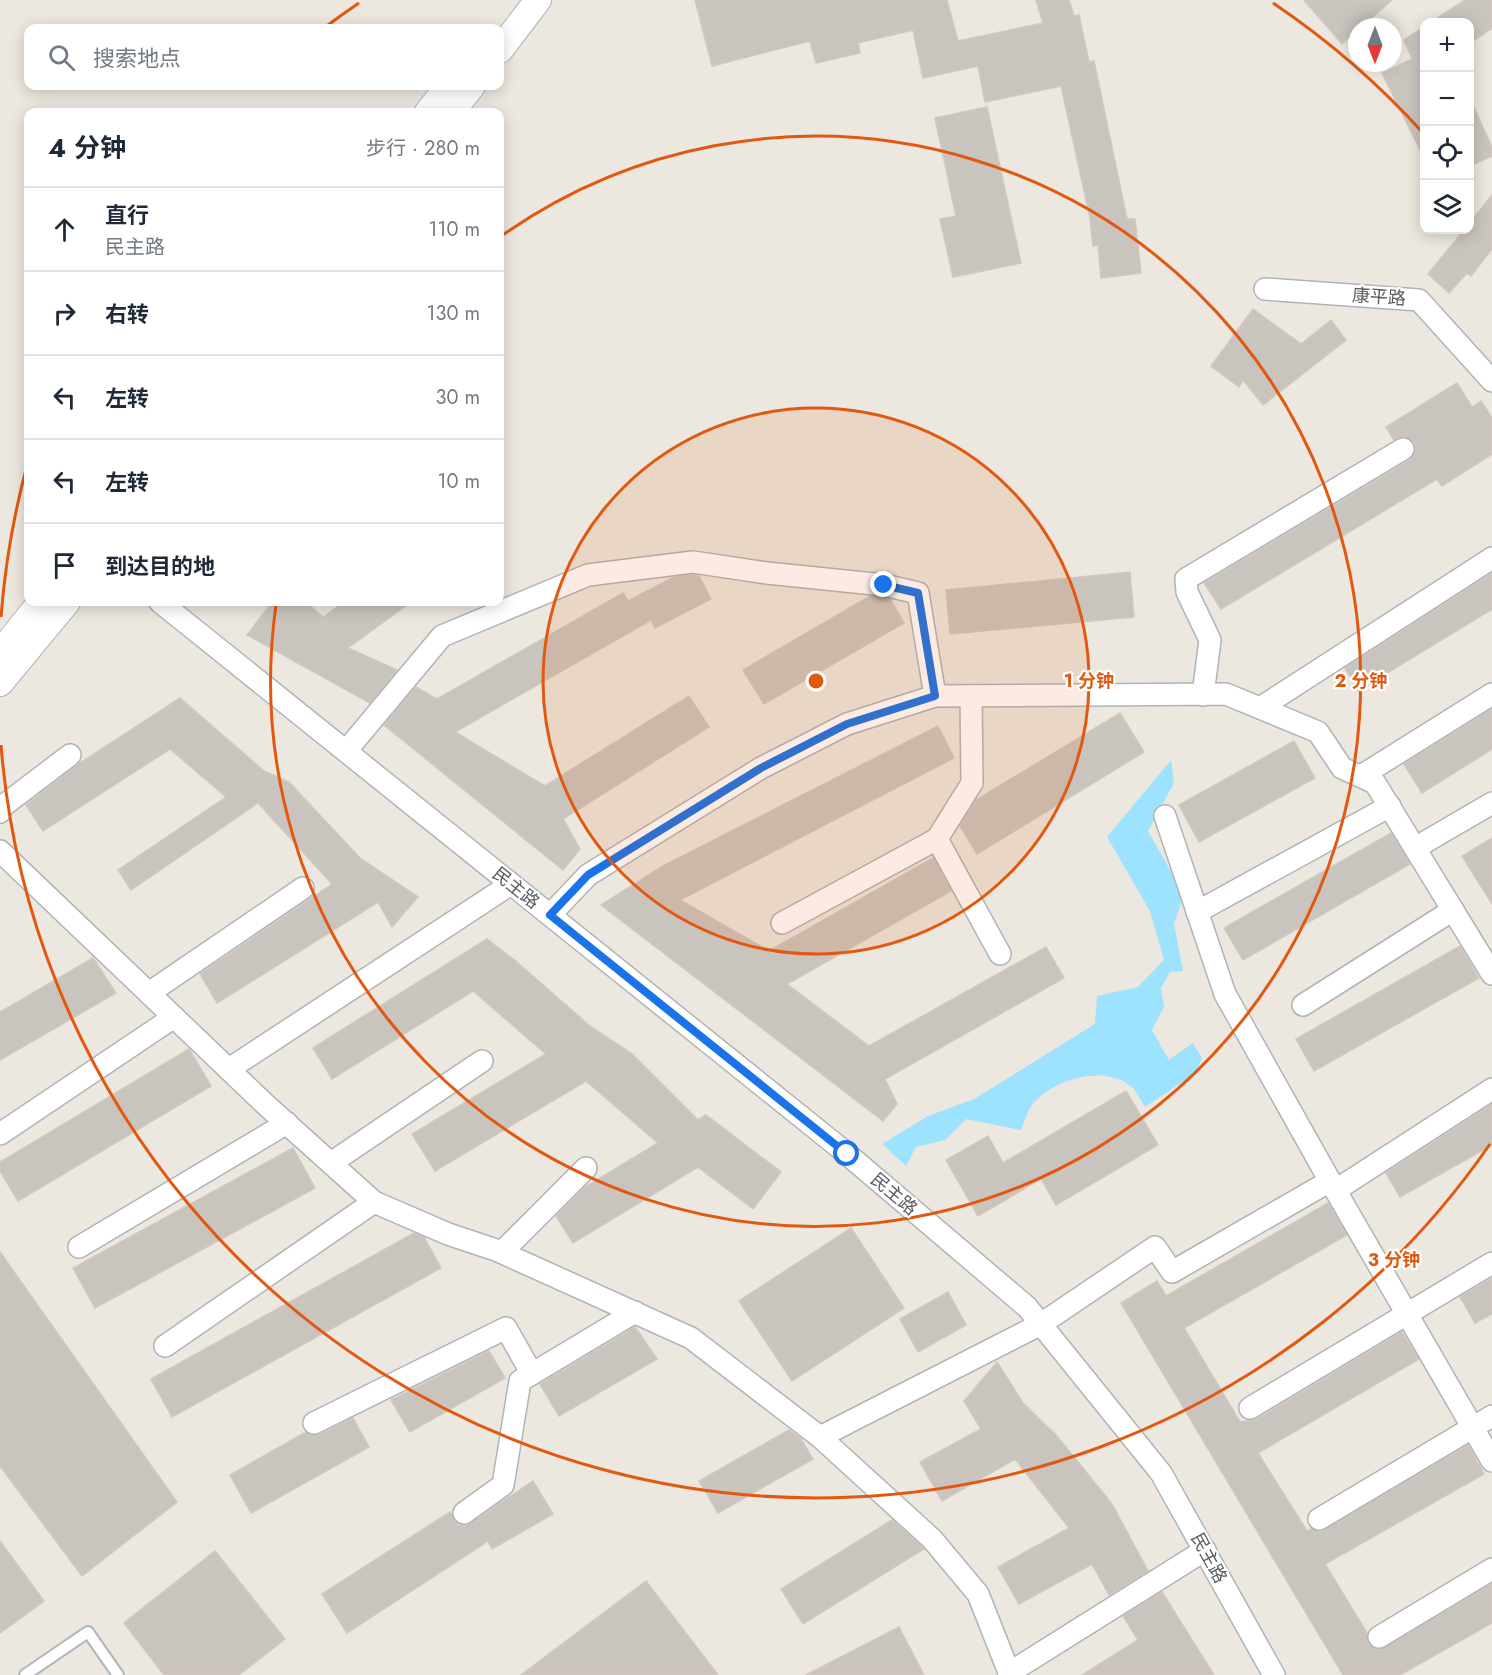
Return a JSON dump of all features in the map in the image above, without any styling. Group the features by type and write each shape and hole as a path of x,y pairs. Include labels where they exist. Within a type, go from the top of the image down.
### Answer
{"street":[{"path":"497,24 517,0"},
{"path":"504,45 538,0"},
{"path":"431,108 446,90"},
{"path":"454,108 469,90"},
{"name":"康平路","path":"1265,289 1419,300 1492,381"},
{"path":"1203,694 1210,640 1187,592 1186,579 1403,449"},
{"path":"1260,708 1492,558"},
{"path":"346,751 442,636 588,575 693,562 767,573 884,585 918,593 935,696"},
{"path":"0,653 38,606"},
{"path":"0,683 64,606"},
{"name":"民主路","path":"165,606 840,1148 1027,1308 1161,1473 1274,1675"},
{"path":"550,915 588,875 761,768 847,724 935,696 1226,694 1318,732 1342,768 1376,783 1490,966"},
{"path":"1361,776 1492,694"},
{"path":"782,923 937,839 972,783 971,696"},
{"path":"0,812 3,806 70,755"},
{"path":"1415,848 1492,803"},
{"path":"1197,912 1389,806"},
{"path":"1165,816 1225,994 1492,1461"},
{"path":"937,839 1000,954"},
{"path":"0,852 229,1070 374,1202 448,1234 502,1252 691,1338 820,1437 932,1539 978,1594 1009,1674 1205,1550"},
{"path":"229,1070 511,884"},
{"path":"149,993 303,888"},
{"path":"1303,1005 1453,910"},
{"path":"0,1134 174,1017"},
{"path":"331,1163 482,1061"},
{"path":"820,1437 1041,1324 1155,1247 1172,1272 1333,1186 1492,1089"},
{"path":"79,1247 286,1123"},
{"path":"502,1252 586,1168"},
{"path":"165,1346 374,1202"},
{"path":"1250,1408 1492,1263"},
{"path":"464,1513 503,1485 520,1381 635,1312"},
{"path":"314,1422 506,1328 532,1374"},
{"path":"1319,1519 1492,1416"},
{"path":"1379,1637 1492,1569"}],"lane":[{"path":"25,1675 88,1632 118,1675"}],"water":[{"path":"1171,760 1174,783 1148,831 1184,895 1174,924 1183,971 1170,972 1161,988 1164,1007 1152,1030 1169,1060 1193,1043 1202,1058 1196,1073 1145,1107 1132,1087 1120,1080 1107,1076 1077,1078 1063,1083 1038,1098 1030,1108 1021,1130 966,1119 945,1140 916,1147 906,1166 882,1144 928,1116 974,1099 1095,1024 1097,996 1138,987 1164,960 1150,911 1107,837"}],"building":[{"path":"695,0 947,0 958,41 1043,23 1036,0 1069,0 1074,16 1079,15 1089,62 1094,61 1127,219 1135,219 1141,273 1101,278 1098,245 1093,246 1090,218 1061,86 985,102 978,66 923,78 913,30 858,43 860,53 816,63 810,41 712,66"},
{"path":"1304,0 1392,0 1371,18 1348,18 1348,39 1342,44"},
{"path":"1465,0 1492,0 1492,28 1474,40 1474,18 1437,18"},
{"path":"1420,29 1420,150 1382,73 1402,72 1402,64 1412,59 1404,40"},
{"path":"987,107 1021,263 953,277 940,219 956,216 935,118"},
{"path":"1474,108 1492,147 1492,156 1474,164"},
{"path":"1492,195 1492,249 1471,276 1467,273 1449,293 1428,274 1461,234 1474,234 1474,218"},
{"path":"1253,309 1301,344 1331,320 1346,340 1263,405 1243,380 1239,387 1211,366"},
{"path":"1457,383 1472,407 1481,401 1492,418 1492,454 1442,486 1437,479 1221,609 1204,583 1410,460 1416,449 1414,442 1403,436 1394,440 1386,427"},
{"path":"1130,572 1134,617 950,634 946,590"},
{"path":"1492,573 1492,609 1358,691 1345,668"},
{"path":"699,576 711,599 655,628 651,620 455,732 545,786 689,696 709,727 563,819 580,849 563,870 384,725 416,687 437,699 623,593 628,601 674,577"},
{"path":"870,596 891,600 904,623 764,704 743,670"},
{"path":"269,606 311,606 323,617 338,606 406,606 348,648 397,670 370,703 247,635"},
{"path":"180,698 264,771 289,782 360,858 418,897 392,927 378,902 217,1003 200,974 332,884 258,803 131,890 118,870 226,797 170,749 43,831 26,805 80,763"},
{"path":"1492,709 1492,749 1422,793 1404,764"},
{"path":"1120,713 1144,752 977,854 960,826 976,800"},
{"path":"938,726 954,758 680,900 769,951 933,858 951,891 787,984 869,1046 1046,947 1064,978 885,1079 897,1104 883,1121 601,905 663,866"},
{"path":"1294,741 1315,778 1199,842 1179,805"},
{"path":"1391,833 1410,864 1243,960 1224,928"},
{"path":"1492,838 1492,904 1462,856"},
{"path":"487,939 591,1027 631,1053 698,1120 706,1115 781,1172 753,1209 698,1167 573,1243 556,1216 585,1187 658,1143 586,1081 435,1171 412,1134 546,1054 473,991 332,1079 313,1048"},
{"path":"1460,946 1479,978 1314,1071 1296,1039"},
{"path":"93,958 116,993 0,1060 0,1012"},
{"path":"189,1049 211,1086 18,1201 0,1171 0,1162"},
{"path":"1126,1091 1158,1145 1056,1205 1041,1179 978,1216 946,1160 988,1136 1003,1163"},
{"path":"1492,1104 1492,1145 1400,1197 1386,1173"},
{"path":"293,1148 315,1188 95,1308 73,1268"},
{"path":"1328,1203 1347,1235 1184,1328 1240,1422 1257,1419 1402,1332 1419,1359 1258,1453 1307,1531 1311,1529 1320,1532 1468,1445 1484,1474 1325,1564 1367,1633 1368,1644 1379,1650 1492,1584 1492,1623 1400,1675 1343,1675 1121,1303 1157,1281 1166,1296"},
{"path":"851,1228 904,1308 792,1381 739,1301"},
{"path":"414,1233 424,1237 441,1268 172,1417 151,1379"},
{"path":"0,1252 177,1502 82,1576 0,1466"},
{"path":"1492,1278 1492,1314 1475,1323 1460,1297"},
{"path":"948,1292 966,1325 918,1352 900,1319"},
{"path":"635,1327 657,1359 559,1416 540,1384"},
{"path":"489,1351 505,1378 410,1432 391,1400"},
{"path":"997,1362 1023,1403 1057,1436 1112,1504 1148,1571 1109,1595 1092,1564 1019,1604 998,1567 1069,1528 1015,1459 942,1501 920,1462 981,1429 964,1401"},
{"path":"353,1418 369,1447 251,1513 230,1475 306,1432 319,1435"},
{"path":"789,1430 801,1439 813,1459 718,1513 699,1481"},
{"path":"533,1481 553,1514 492,1549 488,1541 347,1633 322,1594 450,1512 458,1525 466,1526"},
{"path":"892,1520 924,1549 803,1624 781,1589"},
{"path":"0,1541 44,1601 0,1633"},
{"path":"215,1551 285,1639 239,1675 164,1675 124,1623"},
{"path":"646,1581 718,1675 521,1675"},
{"path":"1162,1592 1214,1675 1082,1675 1138,1640 1123,1616"},
{"path":"899,1627 924,1675 806,1675"}],"route":[{"path":"847,1154 550,915 588,875 761,768 847,724 935,696 918,593 884,585"}]}
